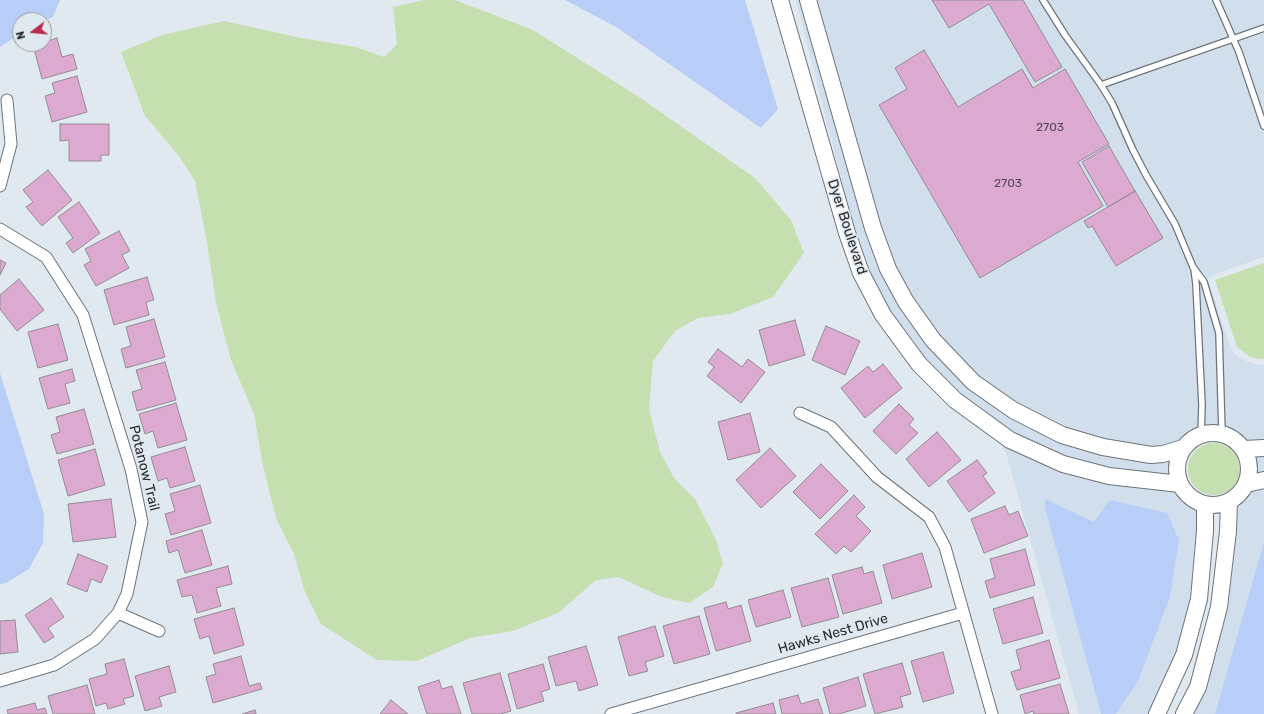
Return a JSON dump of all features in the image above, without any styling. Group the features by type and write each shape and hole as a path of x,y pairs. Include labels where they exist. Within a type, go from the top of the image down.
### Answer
{"street":[{"name":"Dyer Boulevard","path":"780,0 847,233 861,273 883,315 918,364 955,400 1016,443 1063,464 1109,476 1180,484"},
{"name":"Dyer Boulevard","path":"808,0 873,228 888,269 906,302 933,340 973,382 1013,410 1062,435 1103,447 1152,455 1163,454 1183,448"},
{"path":"0,186 11,144 7,100"},
{"name":"Potanow Trail","path":"0,229 46,257 83,315 131,469 142,522 127,594 118,613 95,639 54,666 0,681"},
{"path":"800,413 831,427 877,477 929,518 946,547 992,714"},
{"path":"1222,433 1234,439 1244,449 1249,460 1250,472 1246,484 1240,494 1229,502 1217,505 1205,504 1194,500 1186,493 1180,484 1177,472 1178,460 1183,448 1191,440 1201,434 1222,433"},
{"path":"1244,449 1264,448"},
{"path":"1246,484 1264,480"},
{"path":"1184,714 1198,687 1219,607 1228,531 1229,502"},
{"path":"1157,714 1184,655 1199,599 1205,531 1205,504"},
{"name":"Hawks Nest Drive","path":"610,714 964,612"},
{"path":"118,613 159,630"}],"lane":[{"path":"1043,0 1065,35 1112,103 1142,168 1175,224 1194,267 1204,282 1219,333 1222,433"},
{"path":"1216,0 1234,39 1264,126"},
{"path":"1101,85 1264,28"},
{"path":"1194,267 1201,390 1201,434"}],"shaded area":[{"path":"796,0 800,0 866,230 881,271 1008,416 1171,459 1170,476 1111,470 1067,458 1014,434 960,395 924,359 889,312 868,270 855,233"},
{"path":"816,0 1264,0 1264,257 1213,275 1209,277 1208,280 1231,349 1237,356 1246,361 1264,365 1264,441 1249,442 1238,433 1222,426 1197,429 1187,434 1177,443 1152,449 1105,441 1066,429 1017,405 979,377 939,336 913,298 895,266 880,226"},
{"path":"1001,442 1175,491 1181,499 1197,509 1198,531 1191,598 1177,653 1149,714 1116,714 1138,681 1094,522 1045,500 1045,508 1101,714 1079,714 1006,453"},
{"path":"1264,454 1264,474 1256,475 1255,455"},
{"path":"1264,487 1264,541 1215,714 1192,714 1237,505 1246,498 1251,490"}],"green space":[{"path":"423,0 455,0 533,30 639,97 755,178 791,220 804,253 773,297 730,314 698,318 675,331 653,361 649,409 660,452 674,478 695,499 716,540 723,563 713,587 689,603 662,597 619,577 596,580 558,613 513,631 470,638 417,661 377,660 321,624 305,592 294,554 276,518 263,466 254,414 231,360 216,303 206,237 195,181 179,156 145,116 121,52 162,35 224,21 301,38 356,47 384,57 397,44 393,7"},
{"path":"1264,263 1264,359 1260,359 1250,357 1237,347 1215,280"},
{"path":"1214,443 1224,445 1232,451 1238,459 1240,469 1238,479 1232,487 1224,493 1214,495 1204,493 1196,487 1190,479 1188,469 1190,459 1196,451 1204,445"}],"water":[{"path":"0,0 60,0 52,17 52,12 12,12 12,39 0,47"},
{"path":"565,0 745,0 778,109 761,128 616,27"},
{"path":"0,373 44,514 43,543 29,569 6,583 0,584"},
{"path":"1045,499 1094,522 1110,500 1167,513 1179,540 1170,597 1138,681 1116,714 1101,714 1045,508"},
{"path":"1264,541 1264,714 1215,714"}],"building":[{"path":"932,0 1023,0 1062,67 1035,82 989,4 949,28"},
{"path":"57,38 62,57 73,54 77,69 42,79 35,52 52,52 52,40"},
{"path":"924,50 958,107 1022,69 1033,88 1065,69 1109,144 1078,162 1103,206 980,278 879,105 907,89 895,68"},
{"path":"77,76 87,112 52,122 45,96 55,93 52,83"},
{"path":"60,124 109,124 109,155 101,155 101,161 69,161 69,140 60,141"},
{"path":"1109,146 1135,191 1108,207 1082,162"},
{"path":"48,170 72,200 42,226 26,207 33,202 23,190"},
{"path":"1135,191 1163,238 1116,266 1092,226 1088,228 1084,221"},
{"path":"79,202 100,233 73,253 66,243 73,238 58,217"},
{"path":"119,231 130,251 122,255 129,268 96,286 84,265 91,261 85,249"},
{"path":"0,260 6,263 0,275"},
{"path":"147,277 154,300 146,302 149,315 114,325 104,290"},
{"path":"19,279 44,310 17,331 0,309 0,295"},
{"path":"154,319 165,357 126,368 121,349 131,346 126,327"},
{"path":"795,320 805,355 769,366 759,330"},
{"path":"58,324 68,360 38,368 28,332"},
{"path":"826,326 860,341 845,375 812,360"},
{"path":"718,349 742,367 748,359 765,372 741,403 707,376 714,367 708,362"},
{"path":"165,362 176,400 137,411 132,392 142,389 136,370"},
{"path":"883,364 902,388 865,418 841,388 868,366 873,372"},
{"path":"72,369 75,381 65,384 70,403 48,409 39,378"},
{"path":"176,403 187,440 158,448 153,431 145,434 139,414"},
{"path":"899,404 914,419 909,425 918,433 896,454 873,431"},
{"path":"84,409 94,444 57,454 51,435 60,432 56,417"},
{"path":"750,413 760,452 728,460 718,422"},
{"path":"937,432 961,460 929,487 906,459"},
{"path":"185,447 195,481 170,488 167,478 158,481 151,457"},
{"path":"770,448 796,476 761,508 736,480"},
{"path":"95,449 105,485 68,496 58,460"},
{"path":"977,460 987,473 983,476 995,493 969,512 947,481"},
{"path":"821,464 848,491 820,519 793,492"},
{"path":"200,485 211,523 171,535 165,514 175,511 170,494"},
{"path":"854,495 865,507 856,516 871,531 851,552 844,546 836,554 815,534"},
{"path":"111,499 116,537 73,542 68,504"},
{"path":"1005,506 1009,515 1018,511 1028,536 984,553 971,519"},
{"path":"202,530 212,565 185,573 178,550 169,553 166,541"},
{"path":"1025,549 1035,585 990,598 985,581 995,578 990,559"},
{"path":"922,553 932,587 892,599 883,565"},
{"path":"78,554 108,566 101,583 91,579 87,592 67,584"},
{"path":"228,566 232,584 216,588 221,606 197,613 192,595 182,597 177,580"},
{"path":"862,567 864,574 873,571 882,603 843,614 832,575"},
{"path":"828,578 839,617 802,627 791,588"},
{"path":"783,590 791,617 756,627 748,600"},
{"path":"1033,597 1043,633 1003,644 993,609"},
{"path":"51,598 64,617 48,628 54,637 44,643 25,615"},
{"path":"726,602 728,609 741,605 751,641 716,651 704,608"},
{"path":"234,608 244,645 214,654 209,636 200,639 194,619"},
{"path":"699,616 710,654 674,664 663,626"},
{"path":"15,620 18,652 0,654 0,621"},
{"path":"655,626 664,656 645,662 648,671 629,676 618,637"},
{"path":"1049,640 1060,678 1017,690 1011,672 1021,669 1016,650"},
{"path":"586,646 598,685 579,691 576,681 556,686 548,657"},
{"path":"943,652 954,693 923,702 911,661"},
{"path":"241,656 249,686 260,683 262,689 213,703 206,677 216,674 213,664"},
{"path":"124,659 134,696 123,699 125,704 108,709 106,703 96,706 89,679 107,674 105,664"},
{"path":"902,663 911,694 900,697 903,707 875,714 863,674"},
{"path":"543,664 550,689 541,692 544,701 517,709 508,674"},
{"path":"169,666 176,692 159,697 162,706 145,711 135,676"},
{"path":"500,673 511,711 501,714 472,714 463,683"},
{"path":"858,677 866,706 839,714 830,714 823,688"},
{"path":"439,680 442,689 452,686 461,714 427,714 418,687"},
{"path":"1060,684 1069,714 1034,714 1033,711 1025,714 1020,695"},
{"path":"87,685 95,714 53,714 48,696"},
{"path":"798,695 801,704 818,699 823,714 782,714 779,700"},
{"path":"391,700 408,714 380,714"},
{"path":"35,703 37,710 45,708 47,714 8,714 7,710"},
{"path":"773,703 776,714 736,714 736,713"},
{"path":"255,710 256,714 242,714"}]}
